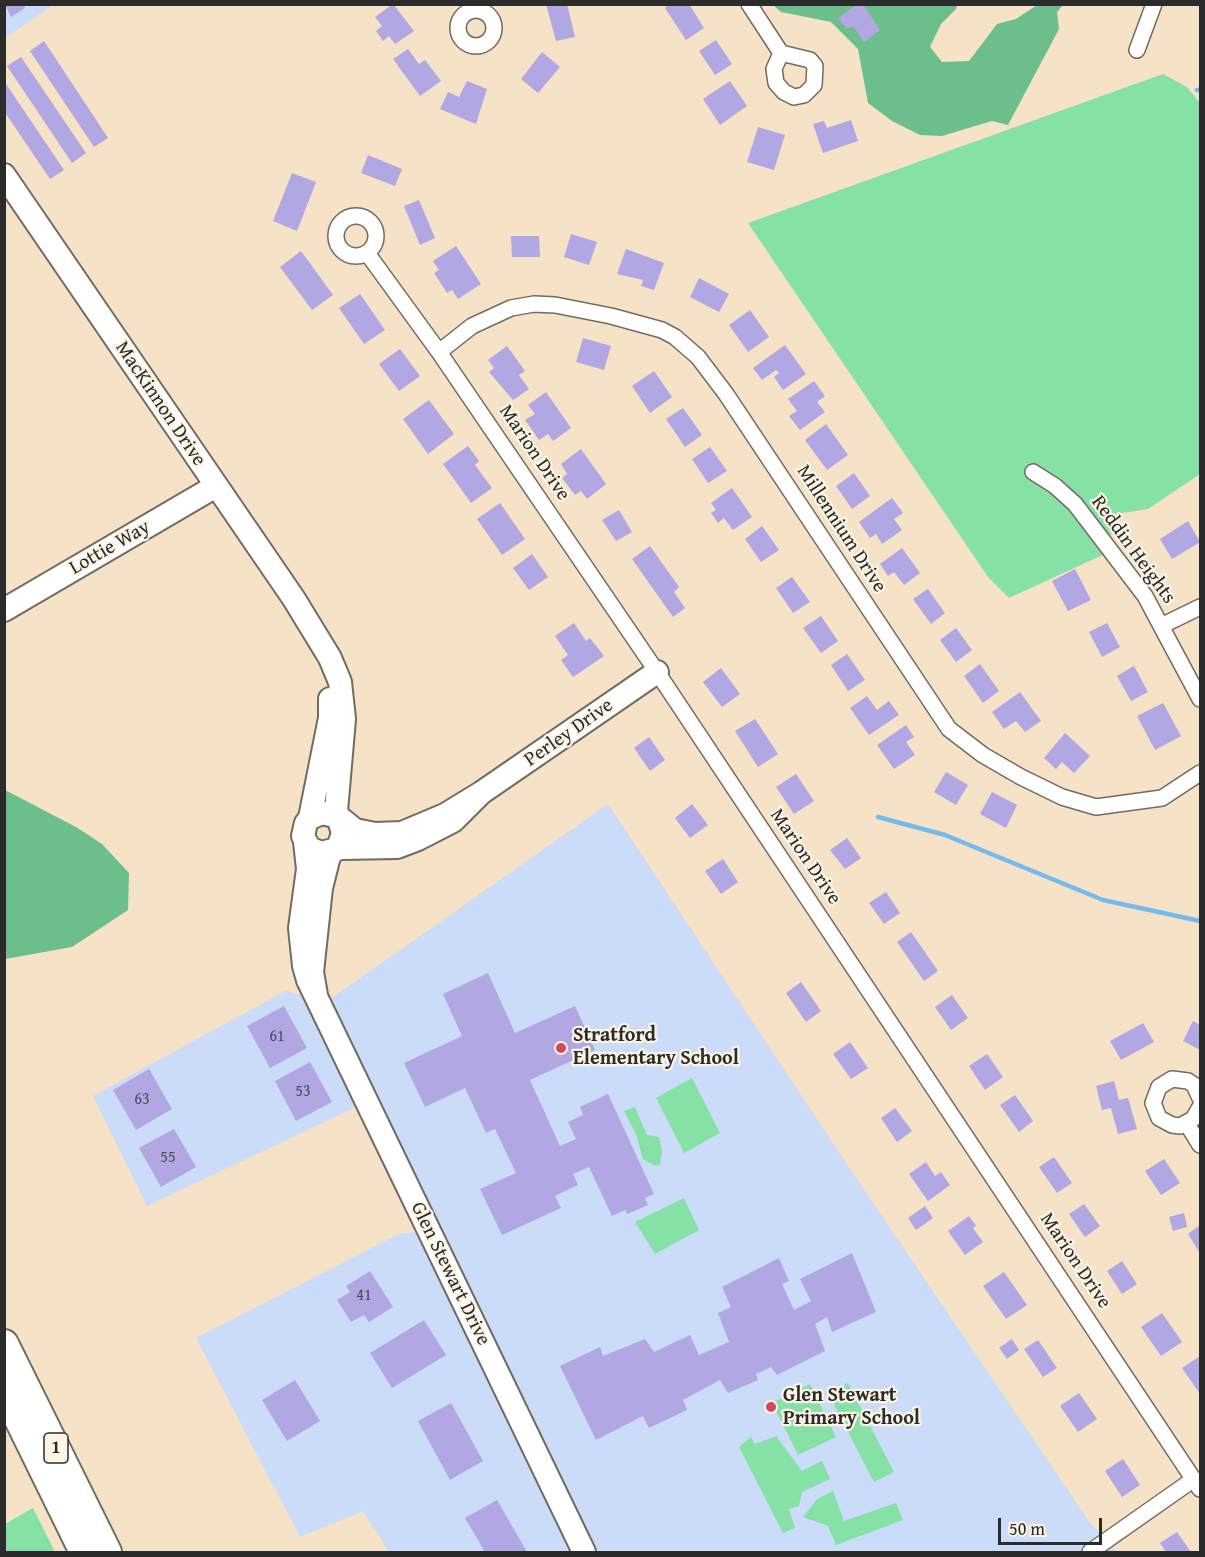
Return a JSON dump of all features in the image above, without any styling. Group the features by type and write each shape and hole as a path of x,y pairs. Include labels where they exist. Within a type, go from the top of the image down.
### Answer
{"highway":[{"name":"1","path":"4,1344 107,1552"},
{"name":"1","path":"4,1389 84,1552"}],"street":[{"path":"749,4 781,53"},
{"path":"1137,50 1154,4"},
{"name":"MacKinnon Drive","path":"4,175 294,599 330,658 340,682 344,719 337,786 336,811 339,818"},
{"name":"Marion Drive","path":"367,253 439,352 657,672 1197,1484"},
{"name":"Millennium Drive","path":"439,352 472,326 511,308 534,304 555,305 619,318 662,330 675,337 698,357 726,394 949,729 983,755 1021,777 1062,797 1096,807 1162,798 1200,773"},
{"name":"Reddin Heights","path":"1033,472 1055,486 1075,504 1144,596 1200,699"},
{"name":"Lottie Way","path":"4,610 216,486"},
{"path":"1161,626 1200,607"},
{"name":"MacKinnon Drive","path":"310,818 330,718 330,696 314,634"},
{"name":"Perley Drive","path":"339,818 355,830 375,834 402,833 445,815 481,794 657,672"},
{"name":"Perley Drive","path":"334,850 397,847 418,840 453,821 481,794"},
{"path":"322,813 339,818 344,833 339,846 334,850 315,852 305,843 303,830 310,818 322,813"},
{"name":"Glen Stewart Drive","path":"305,843 308,869 300,928 304,966 584,1552"},
{"name":"Glen Stewart Drive","path":"316,995 312,972 321,888 329,856 334,850"},
{"path":"1200,1098 1194,1085 1180,1078 1165,1082 1155,1094 1153,1102 1159,1118 1172,1125 1187,1124 1200,1107"},
{"path":"1187,1124 1200,1145"},
{"path":"1090,1552 1197,1484"}],"shaded area":[{"path":"5,5 53,5 5,38"},
{"path":"608,804 848,1166 1090,1523 1117,1552 389,1552 363,1511 300,1537 196,1338 399,1234 442,1229 377,1097 147,1206 93,1096 285,991 329,1000"}],"green space":[{"path":"773,5 957,5 956,9 941,24 930,47 942,62 969,61 997,24 1016,19 1037,5 1063,5 1057,12 1059,29 1008,125 992,121 942,136 920,135 892,121 868,103 858,49 831,22 781,12"},
{"path":"1163,74 1187,87 1200,103 1200,474 1148,509 1116,514 1107,553 1009,598 988,577 748,223"},
{"path":"5,790 76,827 102,844 129,873 128,910 72,947 5,959"},
{"path":"692,1078 720,1133 684,1153 656,1098"},
{"path":"635,1107 647,1135 659,1137 662,1152 660,1165 655,1166 643,1159 636,1134 624,1111"},
{"path":"684,1198 699,1230 655,1254 635,1222"},
{"path":"848,1383 894,1472 874,1482 828,1393"},
{"path":"810,1384 836,1437 798,1455 772,1403"},
{"path":"776,1436 802,1471 822,1461 830,1479 802,1492 799,1506 789,1509 795,1528 783,1533 739,1447 751,1437 755,1444"},
{"path":"833,1491 844,1521 896,1503 903,1520 836,1545 828,1526 803,1517 817,1499"},
{"path":"33,1508 55,1552 5,1552 5,1524"}],"building":[{"path":"5,4 23,4 25,8 11,17"},
{"path":"393,4 414,31 395,44 389,36 383,41 376,31 382,26 375,17"},
{"path":"546,4 567,4 575,37 556,41"},
{"path":"670,4 689,4 704,28 686,40 665,8"},
{"path":"857,4 863,4 880,30 864,42 853,26 847,29 838,18"},
{"path":"716,40 732,64 715,75 699,51"},
{"path":"44,41 108,138 94,147 30,51"},
{"path":"408,49 419,64 425,60 441,81 420,96 393,59"},
{"path":"542,52 560,67 538,93 521,79"},
{"path":"21,57 86,153 72,163 7,66"},
{"path":"4,81 64,170 50,179 4,111"},
{"path":"467,81 487,89 476,124 440,109 448,92 459,97"},
{"path":"730,81 747,106 720,125 703,99"},
{"path":"851,120 858,141 823,153 813,124 824,121 827,128"},
{"path":"758,127 785,135 774,170 747,162"},
{"path":"368,155 402,169 395,186 361,173"},
{"path":"292,173 316,182 297,231 273,221"},
{"path":"419,200 435,238 420,245 404,206"},
{"path":"571,234 597,242 589,265 564,257"},
{"path":"511,236 539,236 540,257 512,257"},
{"path":"456,246 481,284 458,299 452,290 447,293 434,273 439,270 433,261"},
{"path":"626,249 664,263 654,290 641,286 643,280 617,274"},
{"path":"301,251 333,295 312,310 280,267"},
{"path":"699,278 729,294 719,312 690,297"},
{"path":"360,294 385,330 364,344 339,308"},
{"path":"750,310 769,337 748,352 729,325"},
{"path":"583,338 611,346 604,370 576,362"},
{"path":"785,345 806,374 783,390 774,377 779,373 776,370 762,380 753,368"},
{"path":"507,346 525,371 519,375 529,389 513,400 489,372 494,368 488,360"},
{"path":"400,349 420,376 399,391 379,364"},
{"path":"654,371 672,397 650,413 632,386"},
{"path":"814,381 825,396 817,402 825,412 800,430 789,416 797,411 788,399"},
{"path":"546,392 571,428 553,441 548,434 539,440 525,420 535,414 528,405"},
{"path":"429,400 454,434 428,454 403,419"},
{"path":"683,408 702,435 685,447 666,419"},
{"path":"826,424 848,455 827,470 805,440"},
{"path":"468,446 479,461 475,465 492,488 471,503 443,464"},
{"path":"710,447 727,471 708,483 692,459"},
{"path":"581,449 606,484 587,499 581,491 575,495 562,478 567,474 561,464"},
{"path":"854,473 870,496 852,509 836,486"},
{"path":"732,488 752,517 733,530 724,518 718,523 711,513 716,510 711,503"},
{"path":"892,498 903,513 894,519 902,530 882,544 876,534 870,538 859,522"},
{"path":"500,503 525,539 502,555 477,519"},
{"path":"619,510 632,532 616,541 602,520"},
{"path":"1188,521 1200,542 1172,559 1160,539"},
{"path":"762,526 779,550 761,562 745,539"},
{"path":"650,546 679,587 674,592 685,608 673,617 632,559"},
{"path":"902,548 920,573 904,585 894,572 888,576 880,564"},
{"path":"532,554 548,577 529,590 513,568"},
{"path":"1075,569 1091,600 1068,611 1052,581"},
{"path":"792,577 810,602 793,613 776,588"},
{"path":"928,589 945,613 931,624 913,599"},
{"path":"821,616 838,641 821,653 803,628"},
{"path":"574,623 586,641 590,638 604,656 573,677 561,660 568,655 555,636"},
{"path":"1107,623 1120,647 1102,657 1089,632"},
{"path":"956,628 972,650 956,662 940,640"},
{"path":"847,654 865,680 848,691 831,665"},
{"path":"980,664 999,691 983,703 964,676"},
{"path":"1134,666 1148,692 1131,701 1117,676"},
{"path":"721,668 740,694 722,707 703,682"},
{"path":"1020,692 1041,721 1025,732 1016,721 1004,729 992,712"},
{"path":"867,696 877,710 889,701 899,715 869,735 850,708"},
{"path":"1163,703 1181,736 1155,750 1137,716"},
{"path":"755,719 778,754 758,767 735,731"},
{"path":"906,725 914,737 906,742 915,755 894,769 877,745"},
{"path":"1065,733 1090,756 1074,773 1062,762 1056,769 1044,758"},
{"path":"649,737 665,760 650,771 634,748"},
{"path":"946,772 968,785 956,805 934,792"},
{"path":"796,774 814,801 794,814 776,787"},
{"path":"992,792 1017,805 1006,828 980,814"},
{"path":"692,804 708,825 690,838 675,818"},
{"path":"847,838 861,858 845,869 830,850"},
{"path":"723,859 738,882 721,894 705,871"},
{"path":"886,892 900,913 884,924 869,903"},
{"path":"911,932 938,971 924,981 897,942"},
{"path":"488,973 515,1033 575,1006 595,1050 530,1080 560,1146 576,1139 568,1122 583,1115 580,1107 608,1094 654,1194 645,1198 648,1205 627,1214 625,1210 612,1216 589,1167 573,1174 578,1185 555,1196 561,1208 502,1235 480,1189 516,1173 495,1129 486,1133 465,1088 425,1107 404,1063 462,1036 443,994"},
{"path":"801,982 821,1011 806,1022 786,993"},
{"path":"952,995 968,1018 951,1030 935,1007"},
{"path":"284,1006 307,1048 270,1068 247,1026"},
{"path":"1193,1021 1200,1025 1200,1050 1183,1041"},
{"path":"1143,1023 1154,1042 1121,1060 1110,1041"},
{"path":"850,1042 868,1068 851,1079 833,1054"},
{"path":"987,1054 1003,1077 985,1090 969,1066"},
{"path":"310,1062 332,1102 296,1121 275,1081"},
{"path":"149,1069 172,1109 136,1130 113,1090"},
{"path":"1114,1081 1119,1100 1128,1098 1137,1129 1118,1134 1111,1108 1102,1110 1096,1086"},
{"path":"1015,1095 1033,1121 1019,1132 1000,1105"},
{"path":"895,1108 912,1131 897,1142 881,1118"},
{"path":"174,1129 196,1167 161,1187 139,1148"},
{"path":"1054,1157 1072,1183 1057,1193 1039,1167"},
{"path":"1164,1159 1180,1183 1161,1195 1145,1171"},
{"path":"926,1162 935,1176 941,1172 950,1185 928,1201 909,1174"},
{"path":"1084,1204 1100,1226 1085,1237 1069,1214"},
{"path":"925,1206 933,1218 916,1230 908,1218"},
{"path":"1184,1213 1187,1227 1173,1231 1169,1217"},
{"path":"969,1216 976,1226 973,1228 983,1242 965,1255 948,1231"},
{"path":"1200,1225 1200,1253 1188,1234"},
{"path":"852,1253 876,1312 832,1332 827,1317 815,1324 825,1351 777,1375 771,1367 756,1374 758,1380 728,1393 720,1380 683,1400 687,1410 649,1428 643,1416 596,1440 560,1366 600,1347 603,1356 645,1339 654,1352 690,1335 699,1355 729,1342 718,1313 731,1307 722,1287 779,1258 789,1281 782,1284 794,1310 811,1301 800,1279"},
{"path":"1122,1261 1137,1284 1122,1294 1107,1271"},
{"path":"370,1271 393,1307 369,1322 364,1315 351,1322 337,1300 350,1292 346,1286"},
{"path":"1004,1272 1027,1305 1006,1319 983,1286"},
{"path":"1162,1313 1182,1342 1161,1356 1141,1327"},
{"path":"424,1320 446,1355 392,1388 370,1353"},
{"path":"1012,1339 1019,1350 1007,1359 999,1348"},
{"path":"1038,1340 1057,1368 1043,1377 1024,1349"},
{"path":"1200,1356 1200,1394 1182,1368"},
{"path":"295,1380 320,1421 287,1441 262,1400"},
{"path":"1079,1393 1097,1419 1078,1432 1060,1406"},
{"path":"451,1403 483,1461 450,1480 418,1421"},
{"path":"1123,1459 1140,1485 1122,1497 1105,1471"},
{"path":"497,1500 527,1552 485,1552 465,1518"},
{"path":"1177,1532 1191,1552 1166,1552 1160,1543"}],"waterway":[{"path":"878,817 945,835 1103,900 1200,921"}],"place":[{"name":"Stratford Elementary School","path":"561,1048"},
{"name":"Glen Stewart Primary School","path":"771,1407"}]}
